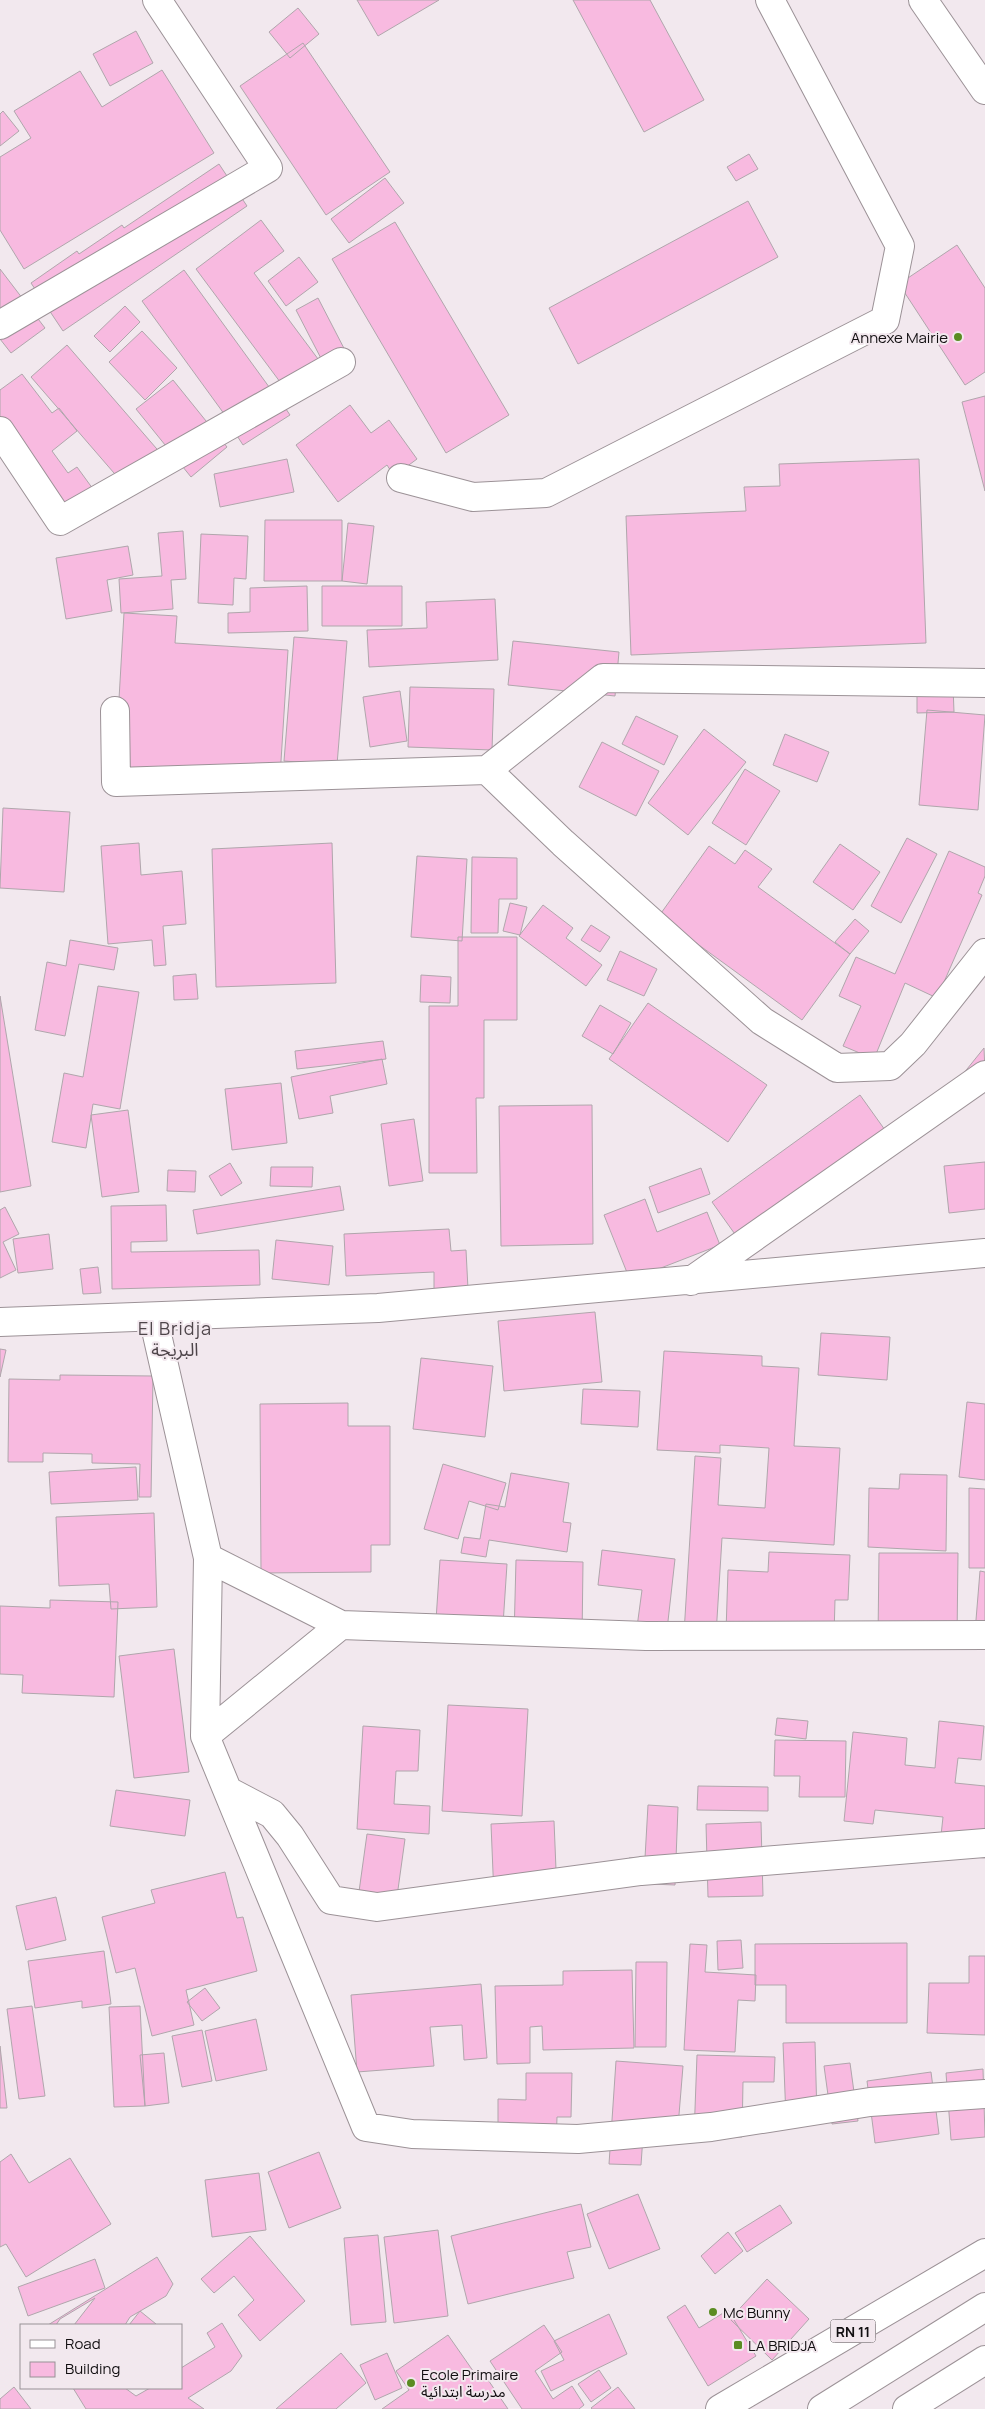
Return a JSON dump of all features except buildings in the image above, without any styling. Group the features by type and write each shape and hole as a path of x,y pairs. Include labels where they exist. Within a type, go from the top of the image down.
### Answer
{"main road":[{"path":"0,325 268,168 156,0"},
{"path":"402,478 473,497 546,493 885,320 900,246 770,0"},
{"path":"923,0 985,90"},
{"path":"0,431 60,520 341,362"},
{"path":"115,711 116,782 487,770 603,678 985,682"},
{"path":"487,770 563,843 762,1021 837,1068 890,1066 913,1044 985,953"},
{"path":"690,1281 985,1075"},
{"path":"0,1322 378,1308 985,1253"},
{"path":"153,1317 208,1558 205,1736 366,2127 412,2134 578,2139 710,2127 870,2102 985,2094"},
{"path":"208,1558 341,1625 646,1636 985,1635"},
{"path":"205,1736 341,1625"},
{"path":"228,1791 272,1814 290,1836 331,1900 377,1907 641,1871 985,1843"},
{"name":"RN 11","path":"720,2409 985,2253"},
{"path":"822,2409 985,2307"},
{"path":"907,2409 985,2360"}],"place":[{"name":"Annexe Mairie","path":"958,337"},
{"name":"Mc Bunny","path":"713,2312"},
{"name":"LA BRIDJA","path":"738,2345"},
{"name":"Ecole Primaire مدرسة ابتدائية","path":"411,2383"}],"district":[{"name":"El Bridja البريجة","path":"175,1338"}]}
